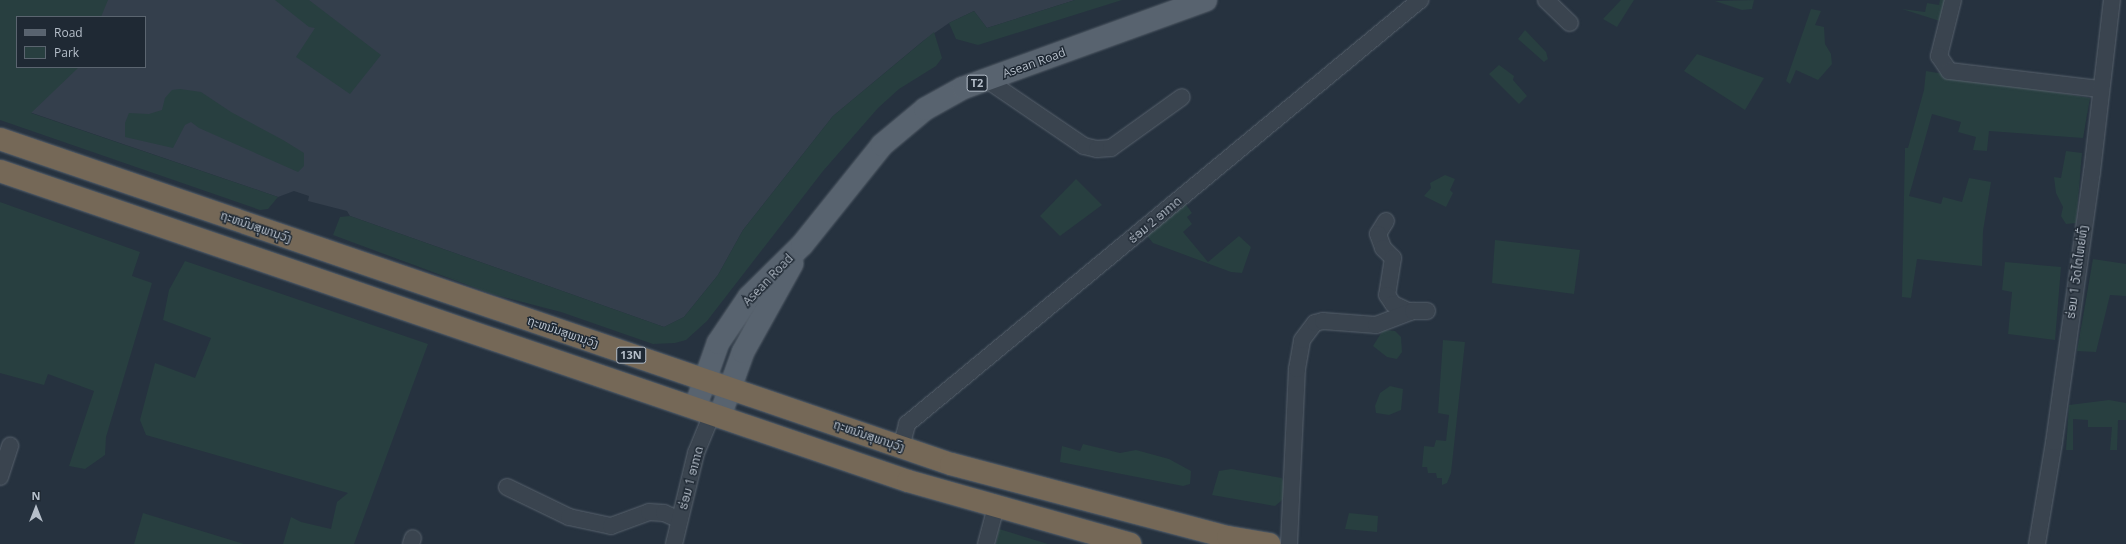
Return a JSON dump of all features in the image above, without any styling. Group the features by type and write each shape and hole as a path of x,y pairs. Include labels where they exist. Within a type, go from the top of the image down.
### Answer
{"highway":[{"name":"ຖະຫນົນສຸພານຸວົງ","path":"0,139 951,464 1228,537 1269,544"},
{"name":"13N","path":"0,171 908,480 1130,544"}],"main road":[{"name":"Asean Road","path":"709,413 705,380 718,343 749,297 802,245 882,145 925,109 963,88 1206,0"},
{"name":"Asean Road","path":"709,413 730,389 743,352 802,245"}],"street":[{"name":"ຮ່ອມ 2 ອາກາດ","path":"901,447 907,424 1420,0"},
{"path":"1546,0 1570,23"},
{"path":"1953,0 1939,56 1949,71 2100,89"},
{"name":"ຮ່ອມ 1 ວັດໄຕໄຫຍ່ທົ່ງ","path":"2037,544 2092,172 2100,89 2112,0"},
{"path":"986,80 1084,146 1097,149 1111,148 1182,97"},
{"path":"1386,221 1378,234 1383,248 1393,258 1387,295 1393,304 1410,312"},
{"path":"1289,544 1297,369 1302,340 1315,324 1323,320 1376,325 1410,312 1427,311"},
{"name":"ຮ່ອມ 1 ອາກາດ","path":"674,544 696,453 709,413"},
{"path":"0,477 10,446"},
{"path":"507,487 570,517 611,526 649,512 664,513 680,520"},
{"path":"986,544 996,506"}],"shaded area":[{"path":"0,0 1075,0 987,28 974,11 949,23 923,41 833,116 743,230 718,275 684,317 664,327 350,216 347,211 308,201 309,196 294,191 278,197 0,102"}],"green space":[{"path":"0,0 108,0 101,16 16,16 16,68 78,68 31,113 278,197 268,209 260,210 0,120"},
{"path":"275,0 309,0 381,55 350,94 296,57 315,28 309,27"},
{"path":"1075,0 1122,0 978,45 956,39 949,23 974,11 987,28"},
{"path":"1621,0 1634,0 1617,27 1603,19"},
{"path":"1754,0 1752,9 1742,10 1715,1"},
{"path":"1940,0 1961,0 1952,21 1943,22 1902,9 1925,12 1927,3 1939,5"},
{"path":"1811,9 1821,11 1815,25 1824,27 1825,44 1831,54 1832,64 1818,80 1796,70 1790,84 1786,81"},
{"path":"1525,30 1546,52 1548,59 1544,62 1518,39"},
{"path":"934,32 942,58 936,66 899,89 878,108 823,171 707,321 686,340 675,343 653,344 561,312 492,294 333,235 340,217 350,216 664,327 684,317 718,275 743,230 833,116"},
{"path":"1697,54 1764,78 1745,110 1684,71"},
{"path":"1499,65 1514,76 1513,80 1527,96 1519,104 1489,74"},
{"path":"1926,71 2090,98 2083,138 1989,131 1987,151 1973,150 1976,137 1958,132 1961,122 1932,114 1909,196 1941,204 1943,197 1962,202 1969,178 1991,182 1983,231 1982,266 1917,259 1911,298 1902,297 1905,148 1908,148 1924,90"},
{"path":"180,89 201,92 231,112 304,153 304,166 298,172 199,128 191,122 185,125 173,148 125,137 125,123 129,113 149,114 162,110 165,98 172,90"},
{"path":"2066,151 2082,153 2076,223 2066,224 2061,216 2063,207 2056,193 2054,177 2061,178"},
{"path":"1445,175 1455,179 1450,190 1453,193 1446,207 1424,196 1431,188 1430,183"},
{"path":"1076,179 1102,205 1060,236 1040,216"},
{"path":"0,202 140,252 132,276 152,283 106,437 105,455 85,469 69,466 94,391 48,374 44,385 0,373"},
{"path":"1184,202 1192,213 1187,217 1192,224 1183,232 1208,262 1239,236 1251,247 1242,273 1231,272 1153,243 1145,233"},
{"path":"1495,240 1580,250 1574,294 1492,283"},
{"path":"2093,259 2126,264 2126,296 2110,295 2096,352 2077,351"},
{"path":"185,261 428,344 354,544 283,544 291,517 301,522 331,529 337,502 348,493 146,435 140,420 155,363 195,378 211,338 163,320 169,290"},
{"path":"2005,262 2061,267 2055,340 2008,334 2012,292 2002,290"},
{"path":"1383,330 1395,331 1401,337 1402,352 1397,359 1387,357 1373,346"},
{"path":"1443,340 1465,342 1451,473 1447,483 1442,485 1442,478 1437,478 1436,473 1428,473 1427,467 1422,467 1424,446 1434,447 1436,440 1446,441 1449,415 1438,413"},
{"path":"1390,386 1403,389 1401,410 1389,415 1376,413 1375,406 1380,393"},
{"path":"2109,400 2126,403 2126,420 2118,420 2117,450 2110,450 2112,427 2088,427 2088,420 2073,419 2073,450 2066,450 2069,405"},
{"path":"1083,444 1120,453 1136,450 1169,459 1191,471 1190,484 1183,486 1060,462 1062,446 1080,451"},
{"path":"1231,469 1282,478 1288,495 1275,506 1212,495 1219,471"},
{"path":"143,513 244,544 134,544"},
{"path":"1349,513 1378,516 1377,532 1345,529"},
{"path":"999,529 1048,544 996,544"}]}
